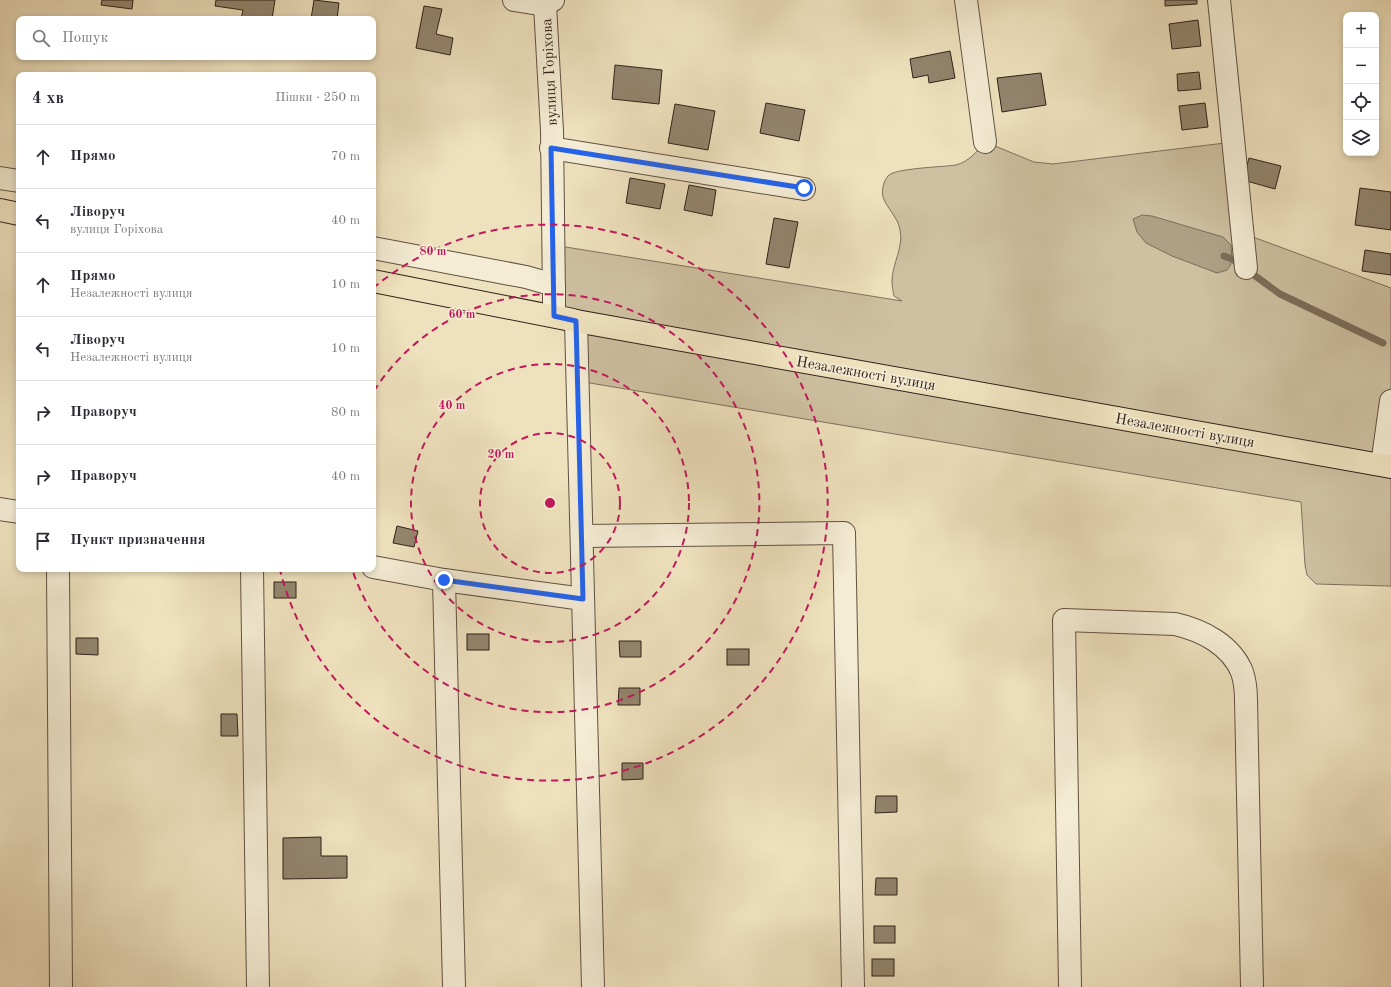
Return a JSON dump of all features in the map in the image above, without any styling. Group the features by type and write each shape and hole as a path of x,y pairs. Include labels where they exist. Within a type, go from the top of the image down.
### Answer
{"main road":[{"path":"0,210 16,213"},
{"path":"376,282 554,316"}],"street":[{"path":"514,0 549,3"},
{"path":"966,0 985,142"},
{"path":"1219,0 1246,268"},
{"name":"вулиця Горіхова","path":"549,3 554,285"},
{"path":"551,148 804,188"},
{"path":"0,178 16,181"},
{"path":"376,249 526,277 554,285 554,316"},
{"name":"Незалежності вулиця","path":"554,316 1387,466"},
{"path":"576,321 593,987"},
{"path":"1387,466 1391,401"},
{"path":"0,509 16,512"},
{"path":"582,536 844,533 853,987"},
{"path":"376,569 444,580 583,599"},
{"path":"58,572 61,987"},
{"path":"252,572 258,987"},
{"path":"444,580 454,987"},
{"path":"1070,987 1064,620 1175,624 1191,628 1207,635 1220,644 1233,657 1242,672 1245,684 1246,700 1252,987"}],"shaded area":[{"path":"985,142 1034,162 1053,164 1233,142 1242,233 1391,288 1391,586 1316,584 1307,575 1305,565 1301,502 578,381 576,321 554,316 553,245 902,301 894,296 892,287 894,268 901,236 899,225 882,194 884,182 889,175 901,171 956,165 972,156"},
{"path":"1142,215 1152,216 1223,237 1231,245 1232,259 1230,266 1227,270 1217,273 1172,256 1146,243 1137,232 1133,219"}],"building":[{"path":"102,0 133,0 132,9 101,5"},
{"path":"216,0 275,0 272,16 242,16 243,10 215,6"},
{"path":"314,0 339,3 337,16 311,16"},
{"path":"1165,0 1197,0 1197,4 1165,6"},
{"path":"424,6 442,9 436,34 453,38 450,55 416,48"},
{"path":"1198,20 1201,46 1172,49 1169,24"},
{"path":"950,51 955,78 929,83 928,75 913,78 910,59"},
{"path":"615,65 662,70 659,104 612,99"},
{"path":"1199,72 1201,89 1178,91 1177,74"},
{"path":"1041,73 1046,105 1002,112 997,78"},
{"path":"766,103 805,110 799,141 760,133"},
{"path":"1205,103 1208,127 1182,130 1179,106"},
{"path":"675,104 715,111 708,150 668,143"},
{"path":"1249,158 1281,166 1275,189 1243,180"},
{"path":"630,178 665,184 660,209 626,203"},
{"path":"689,185 716,190 712,216 684,210"},
{"path":"1360,188 1391,192 1391,230 1355,225"},
{"path":"774,218 798,222 789,268 766,264"},
{"path":"1365,250 1391,254 1391,275 1362,271"},
{"path":"397,526 418,531 414,547 393,543"},
{"path":"274,582 296,582 296,598 274,598"},
{"path":"467,634 489,634 489,650 467,650"},
{"path":"76,638 98,638 98,655 76,654"},
{"path":"619,641 641,641 641,657 620,657"},
{"path":"727,649 749,649 749,665 727,665"},
{"path":"619,688 640,688 640,705 618,705"},
{"path":"221,714 237,714 238,736 221,736"},
{"path":"622,763 643,763 643,779 622,780"},
{"path":"876,796 897,796 897,812 875,813"},
{"path":"321,837 321,856 347,856 347,878 283,879 283,838"},
{"path":"876,878 897,878 897,895 875,895"},
{"path":"874,926 895,926 895,943 874,943"},
{"path":"872,959 894,959 894,976 872,976"}],"waterway":[{"path":"1224,256 1232,259 1280,294 1383,343"}],"route":[{"path":"444,580 583,599 576,321 554,316 551,148 804,188"}]}
